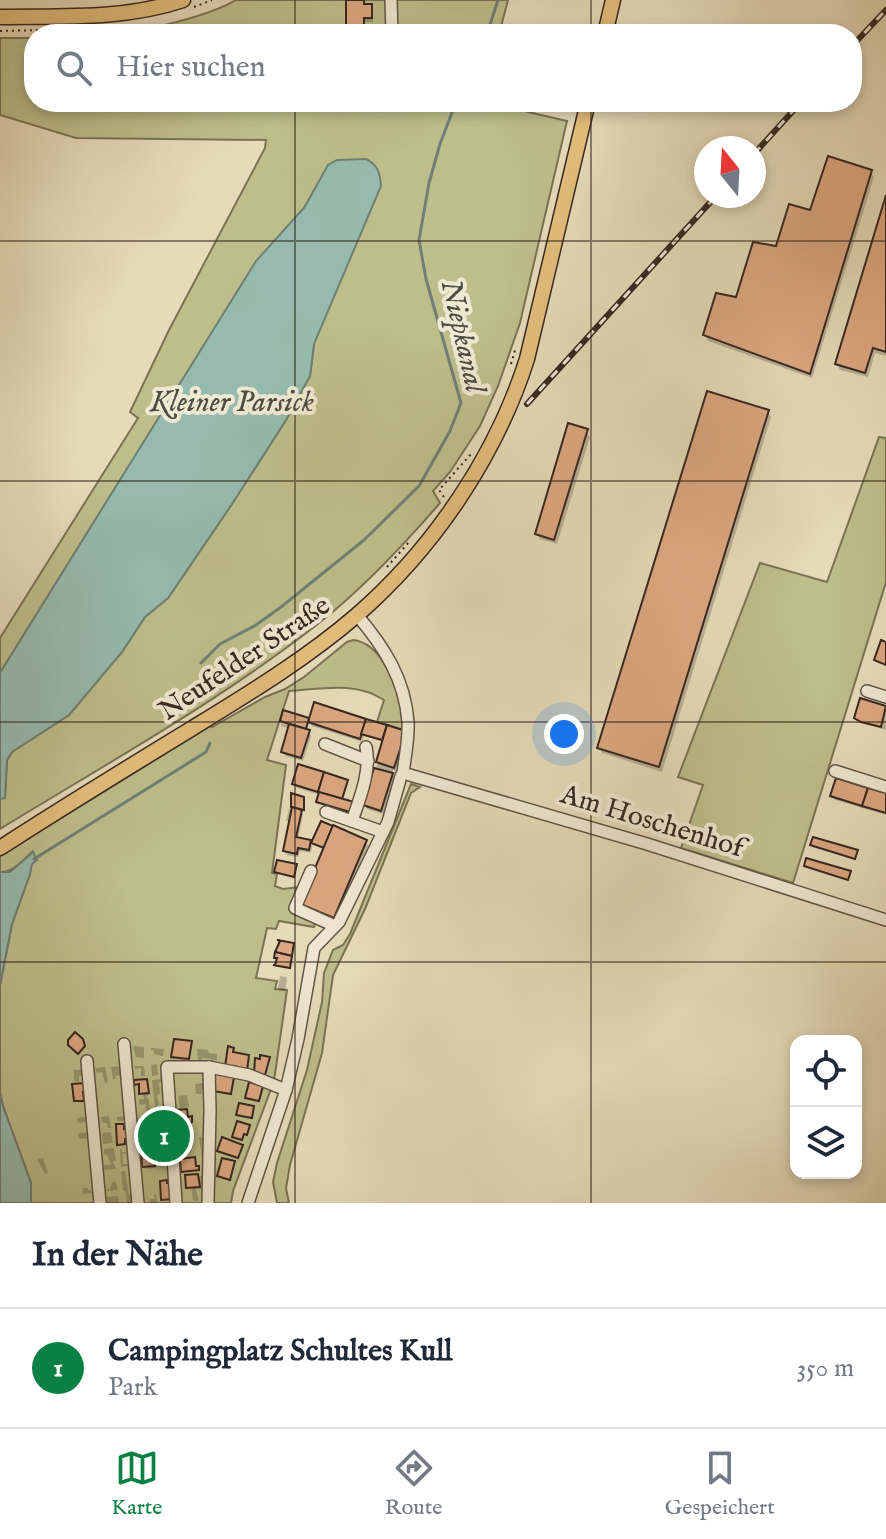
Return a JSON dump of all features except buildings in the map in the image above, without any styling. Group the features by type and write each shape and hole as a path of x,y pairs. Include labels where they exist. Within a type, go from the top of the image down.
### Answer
{"main road":[{"path":"0,17 124,14 183,0"},
{"path":"607,24 613,0"},
{"name":"Neufelder Straße","path":"0,848 284,671 357,615 404,569 473,479 499,430 519,382 586,112"}],"street":[{"path":"391,0 392,24"},
{"path":"248,1203 286,1090 314,948 339,922 383,832 403,773 408,724 402,686 379,642 357,615"},
{"path":"867,691 886,697"},
{"path":"325,744 368,761"},
{"path":"352,821 367,771 366,747"},
{"path":"835,771 886,787"},
{"name":"Am Hoschenhof","path":"403,773 647,844 886,920"},
{"path":"326,812 383,832"},
{"path":"311,871 295,908 335,926"},
{"path":"124,1044 138,1203"},
{"path":"87,1061 100,1203"},
{"path":"176,1203 167,1067 209,1067 249,1075 286,1090"},
{"path":"208,1203 209,1067"}],"path":[{"path":"510,368 517,343"},
{"path":"446,500 439,490 476,446"},
{"path":"383,571 409,542"}],"green space":[{"path":"236,0 508,0 502,24 168,24"},
{"path":"0,38 24,38 24,112 528,112 567,121 520,323 480,426 450,472 433,491 440,503 365,584 277,655 160,732 0,829 0,799 5,797 7,760 12,752 69,715 122,652 145,617 168,598 286,420 310,376 314,345 314,193 256,262 0,673 0,638 138,418 130,412 169,330 265,148 266,140 76,138 0,115"},
{"path":"879,437 886,438 886,582 793,883 681,848 703,785 678,777 760,563 827,582"},
{"path":"353,640 365,644 384,663 401,706 406,731 377,722 384,700 362,690 289,691 267,760 286,765 272,873 277,874 275,886 283,889 299,887 289,909 316,920 314,927 279,921 276,929 267,928 256,978 277,981 275,989 287,990 274,1081 231,1203 31,1203 31,1183 0,1093 0,985 12,924 30,874 32,852 5,872 0,872 0,856 210,726 285,689"},
{"path":"411,784 420,787 411,793 365,909 333,975 322,1053 290,1165 286,1188 289,1203 277,1203 273,1182 307,1070 322,1002 324,973 333,950 343,945 350,934"}],"water":[{"name":"Kleiner Parsick","path":"366,159 378,170 381,186 314,344 310,376 286,420 168,598 145,617 122,652 69,715 12,752 7,760 5,798 0,799 0,673 256,261 304,208 328,165 337,160"},
{"path":"33,852 37,860 32,864 12,924 0,985 0,872 10,872"},
{"path":"0,1093 31,1183 31,1203 0,1203"}],"waterway":[{"name":"Niepkanal","path":"490,24 498,0"},
{"name":"Niepkanal","path":"201,663 220,644 256,625 281,607 364,540 419,486 450,431 461,403 426,279 419,240 429,183 452,112"},
{"name":"Niepkanal","path":"34,859 206,752 210,743"}],"railway":[{"path":"862,35 886,10"},
{"path":"766,141 792,112"},
{"path":"527,404 705,208"}],"place":[{"name":"Campingplatz Schultes Kull","path":"164,1136"}]}
